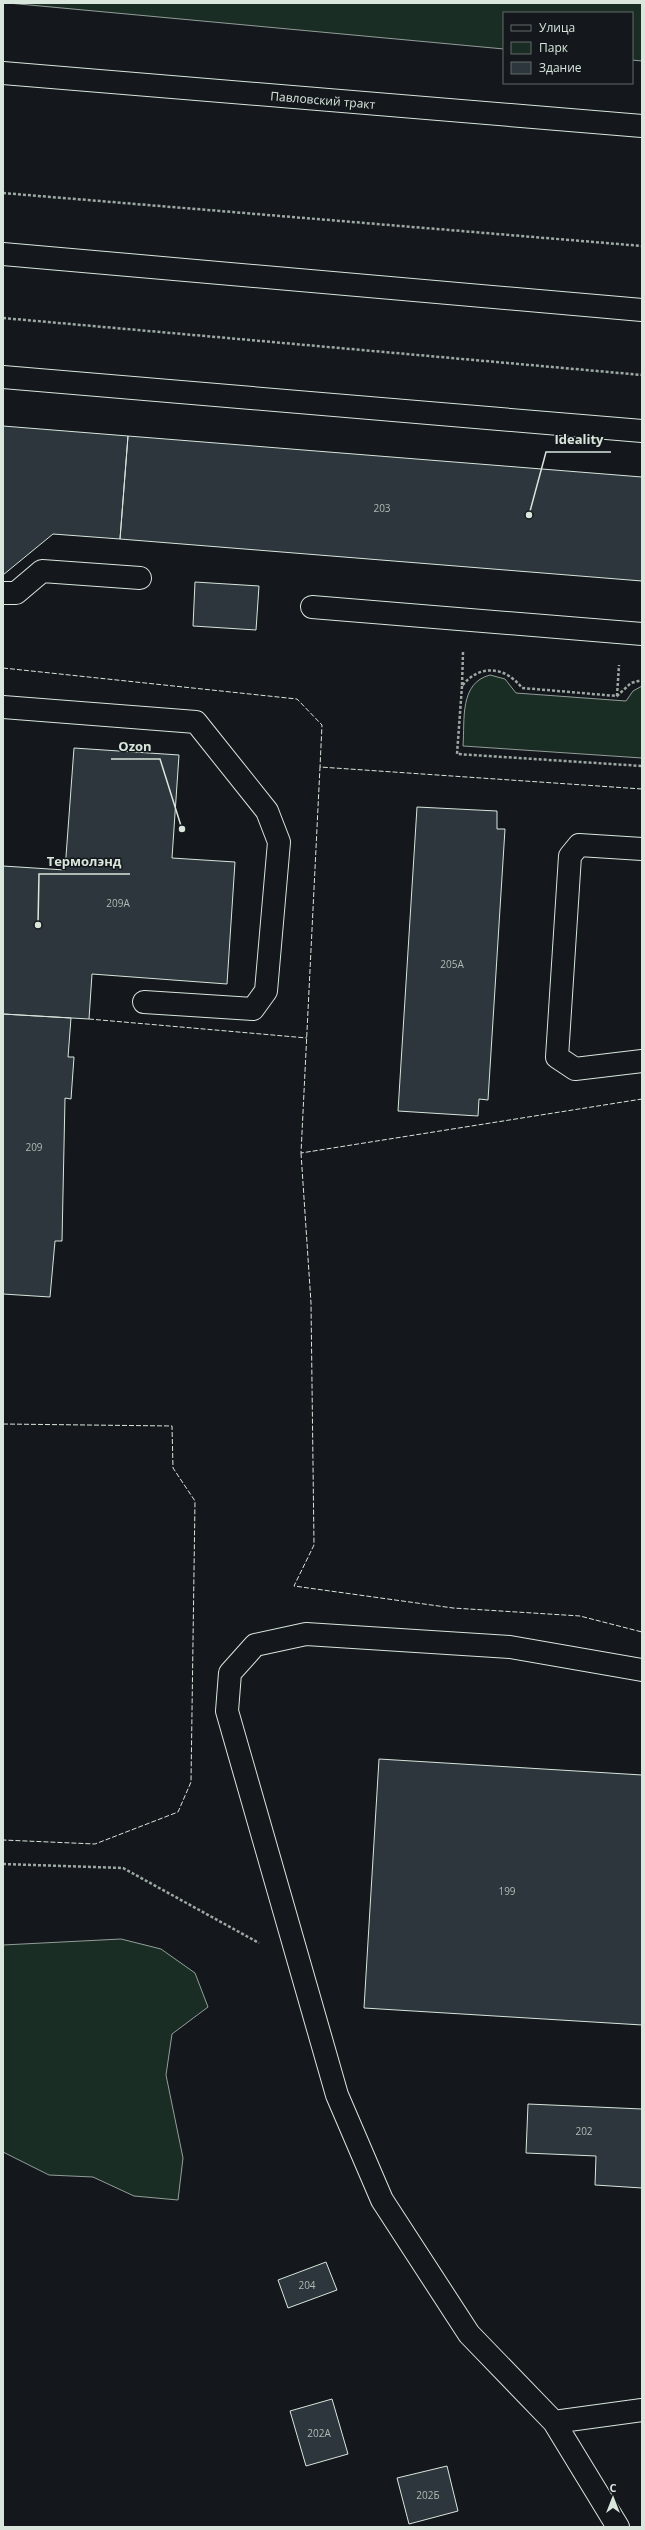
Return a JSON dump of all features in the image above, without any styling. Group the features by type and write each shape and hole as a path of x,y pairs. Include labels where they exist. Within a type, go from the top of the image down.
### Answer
{"street":[{"name":"Павловский тракт","path":"3,73 642,126"},
{"path":"3,254 642,310"},
{"path":"3,376 642,431"},
{"path":"3,593 16,593 42,571 140,578"},
{"path":"312,607 642,634"},
{"path":"3,707 196,722 267,811 279,842 266,991 253,1009 144,1002"},
{"path":"642,849 580,845 570,856 557,1057 575,1069 642,1061"},
{"path":"618,2527 554,2422 469,2334 382,2200 337,2095 298,1965 227,1712 230,1673 255,1644 306,1634 510,1647 642,1670"},
{"path":"554,2422 642,2410"}],"path":[{"path":"3,193 642,246"},
{"path":"3,318 642,375"},
{"path":"464,619 462,686 457,754 642,766"},
{"path":"462,686 469,677 480,671 492,670 504,672 514,678 522,688 617,696 631,684 642,680"},
{"path":"3,1864 123,1868 298,1965"}],"green space":[{"path":"8,3 642,3 642,61 633,60 633,12 503,12 503,49"},
{"path":"490,675 505,679 516,693 626,701 633,691 642,686 642,758 463,746 464,714 468,694 480,679"},
{"path":"121,1939 161,1949 195,1973 208,2007 172,2034 166,2075 183,2158 178,2200 134,2196 93,2177 49,2175 3,2152 3,1945"}],"building":[{"path":"3,426 128,436 120,539 53,534 3,575"},
{"path":"128,436 642,477 642,581 120,539"},
{"path":"195,582 259,586 256,630 193,626"},
{"path":"74,748 179,755 172,858 235,862 227,984 92,974 89,1019 3,1014 3,866 65,870"},
{"path":"417,807 497,811 497,829 505,829 488,1100 479,1099 478,1116 398,1111"},
{"path":"3,1014 71,1018 68,1057 74,1057 71,1099 65,1098 62,1241 55,1241 50,1297 3,1294"},
{"path":"379,1759 642,1775 642,2025 364,2008"},
{"path":"528,2104 642,2109 642,2188 595,2185 596,2156 526,2153"},
{"path":"326,2262 337,2290 288,2308 278,2280"},
{"path":"332,2399 348,2454 306,2466 290,2411"},
{"path":"447,2466 458,2511 409,2524 397,2478"}],"fence":[{"path":"3,668 297,699 322,725 320,767"},
{"path":"642,789 320,767 301,1153 642,1099"},
{"path":"89,1019 307,1038"},
{"path":"301,1153 311,1303 314,1545 294,1586 453,1608 580,1616 642,1632"},
{"path":"3,1424 172,1426 173,1468 195,1501 191,1782 178,1812 95,1844 3,1840"}],"place":[{"name":"Ideality","path":"529,515"},
{"name":"Ozon","path":"182,829"},
{"name":"Термолэнд","path":"38,925"}]}
